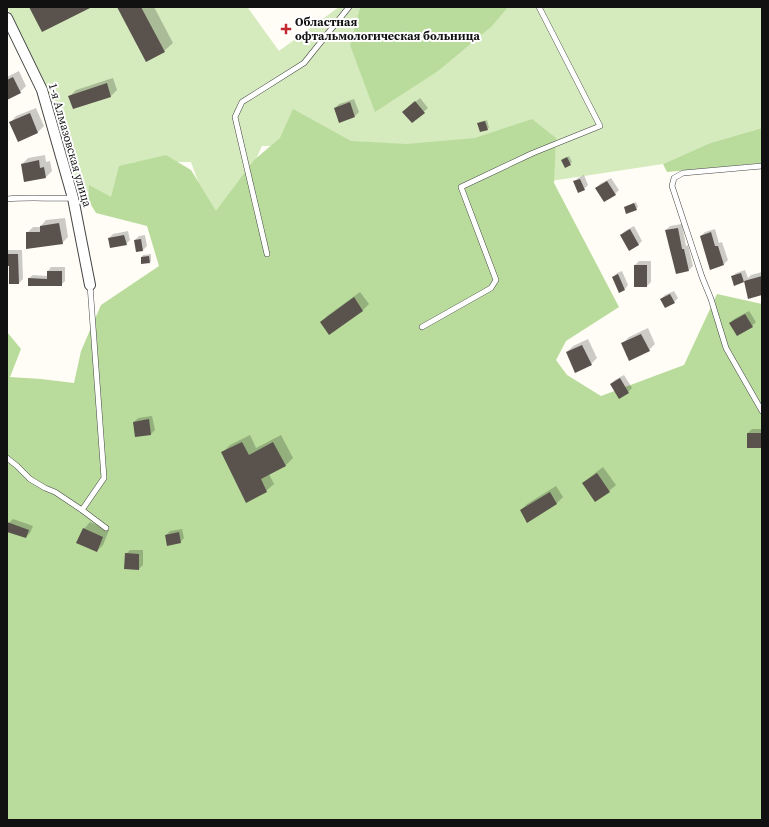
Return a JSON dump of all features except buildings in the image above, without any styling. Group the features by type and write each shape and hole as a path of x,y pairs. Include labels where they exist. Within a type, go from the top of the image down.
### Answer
{"street":[{"name":"1-я Алмазовская улица","path":"7,18 42,90 73,198 90,284"}],"lane":[{"path":"267,254 235,117 242,102 304,64 349,7"},
{"path":"422,327 491,288 496,280 461,187 533,153 600,126 539,7"},
{"path":"762,166 683,173 674,178 672,186 702,277 711,299 726,348 762,412"},
{"path":"7,199 26,197 73,198"},
{"path":"82,510 104,478 90,284"},
{"path":"7,458 30,479 55,492 106,528"}],"green space":[{"path":"7,7 248,7 279,51 339,7 360,7 350,46 507,7 762,7 762,128 710,143 663,164 544,182 478,140 411,147 262,146 242,189 236,265 200,187 191,162 134,162 118,187 111,205 77,185 46,87"},
{"path":"360,7 508,7 492,26 438,71 375,112 350,45"},
{"path":"293,109 351,141 407,144 475,138 532,119 556,138 554,183 619,307 566,341 556,360 567,375 601,396 684,365 717,294 762,304 762,820 7,820 7,332 21,349 10,377 74,383 81,351 101,305 159,266 147,226 96,213 88,200 89,185 111,197 119,166 166,155 191,170 216,211 254,160 280,138"},
{"path":"762,128 762,163 667,172 663,164 710,143"}],"place":[{"name":"Областная офтальмологическая больница","path":"286,29"}]}
